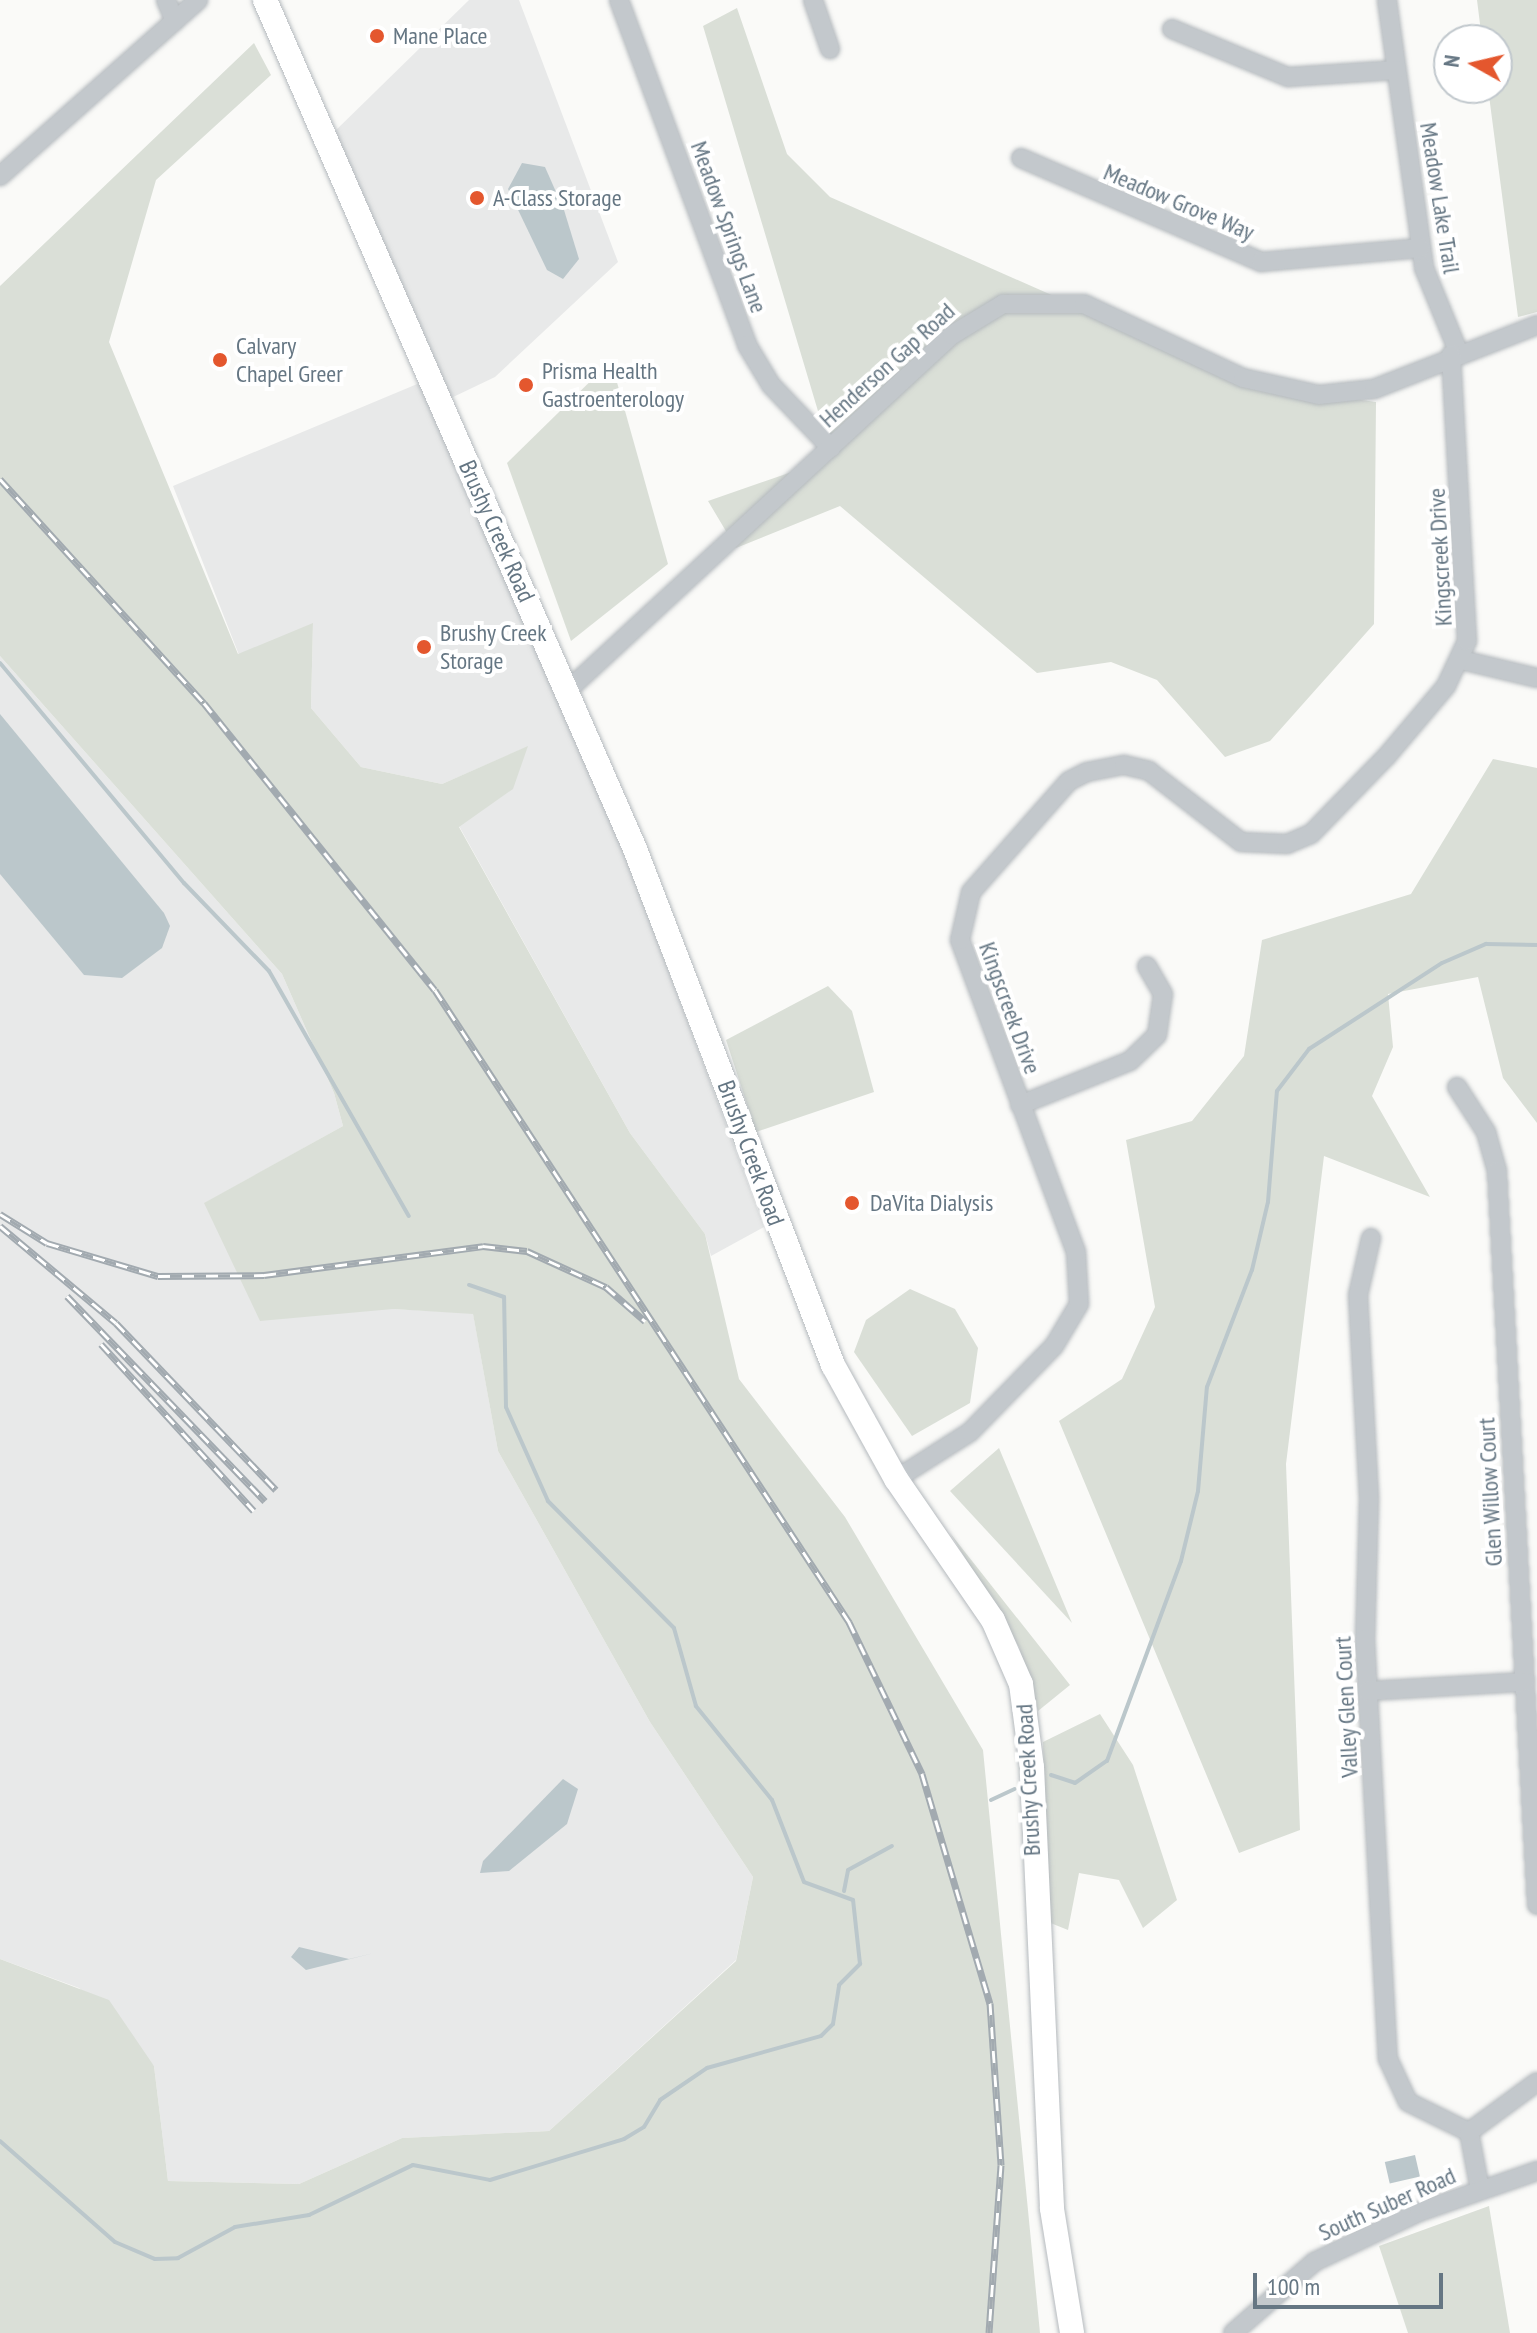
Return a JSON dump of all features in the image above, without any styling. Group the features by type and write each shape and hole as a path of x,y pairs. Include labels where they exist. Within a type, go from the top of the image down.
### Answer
{"main road":[{"name":"Brushy Creek Road","path":"265,0 658,907 822,1337 896,1479 993,1620 1025,1702 1053,2220 1072,2333"}],"street":[{"path":"166,0 175,21"},
{"path":"0,176 198,0"},
{"name":"Meadow Springs Lane","path":"619,0 747,345 771,385 831,448"},
{"path":"813,0 830,49"},
{"name":"Meadow Lake Trail","path":"1387,0 1420,248 1454,353"},
{"path":"1172,29 1288,77 1396,70"},
{"name":"Meadow Grove Way","path":"1021,158 1261,262 1420,248"},
{"name":"Henderson Gap Road","path":"567,691 964,325 1018,300 1084,304 1243,378 1319,395 1374,389 1454,353 1537,325"},
{"name":"Kingscreek Drive","path":"896,1479 970,1432 1062,1336 1079,1304 1076,1252 966,966 962,917 988,868 1069,781 1108,766 1149,771 1241,842 1287,844 1311,834 1350,796 1462,660 1469,626 1454,353"},
{"path":"1462,660 1537,678"},
{"path":"1020,1105 1130,1061 1157,1035 1163,994 1147,966"},
{"name":"Glen Willow Court","path":"1457,1087 1486,1132 1497,1171 1537,1905"},
{"name":"Valley Glen Court","path":"1371,1238 1358,1295 1369,1499 1367,1691 1391,2071 1417,2109 1469,2132"},
{"path":"1367,1691 1525,1682"},
{"path":"1480,2190 1469,2132 1537,2082"},
{"name":"South Suber Road","path":"1233,2333 1314,2262 1480,2190 1537,2171"}],"shaded area":[{"name":"A-Class Storage","path":"469,0 519,0 618,262 495,377 449,399 332,134"},
{"path":"1477,0 1537,0 1537,312 1518,317 1490,104 1513,104 1513,24 1480,24"},
{"path":"737,8 787,154 830,197 1255,385 1376,402 1374,624 1270,741 1225,757 1157,680 1111,662 1037,673 840,506 736,548 708,501 832,458 703,26"},
{"path":"254,43 271,75 156,180 109,342 238,654 313,623 311,708 361,767 442,784 528,746 513,789 459,827 630,1133 705,1234 739,1379 845,1517 983,1750 1040,2333 0,2333 0,1959 109,2000 154,2066 168,2181 299,2184 402,2138 549,2131 736,1961 753,1877 650,1722 498,1451 473,1314 393,1309 260,1321 204,1203 343,1126 334,1093 282,974 0,656 0,286"},
{"path":"522,163 545,167 564,210 579,259 563,279 547,270 508,189"},
{"path":"611,361 668,564 571,641 507,463"},
{"path":"422,382 601,790 764,1227 711,1256 705,1234 630,1133 459,826 512,789 527,747 442,784 361,767 311,708 313,624 239,655 173,486"},
{"path":"0,656 282,974 334,1093 343,1126 205,1203 393,1309 473,1313 498,1451 650,1722 753,1877 736,1960 549,2131 402,2138 299,2184 168,2181 154,2066 79,1988 0,1959"},
{"path":"0,714 164,913 170,926 162,948 122,978 84,975 0,874"},
{"path":"1493,759 1537,768 1537,1123 1503,1078 1478,977 1388,994 1393,1047 1372,1096 1430,1197 1324,1156 1286,1464 1300,1830 1239,1853 1059,1421 1122,1379 1155,1307 1126,1140 1192,1121 1244,1056 1262,940 1411,894"},
{"path":"828,986 852,1011 874,1092 756,1132 726,1040"},
{"path":"910,1289 955,1309 978,1348 970,1403 912,1436 854,1352 866,1320"},
{"path":"999,1448 1072,1623 950,1491"},
{"path":"950,1533 1070,1685 1038,1711 1019,1647"},
{"path":"1100,1714 1133,1765 1177,1900 1143,1928 1119,1880 1079,1873 1068,1930 1048,1922 1043,1742"},
{"path":"563,1779 578,1789 567,1824 509,1871 480,1873 483,1861"},
{"path":"299,1947 349,1959 374,1953 306,1970 291,1957"},
{"path":"1415,2155 1420,2176 1390,2183 1385,2162"},
{"path":"1489,2206 1510,2333 1408,2333 1379,2246"}],"waterway":[{"path":"0,663 184,883 269,971 409,1216"},
{"path":"1051,1775 1075,1783 1107,1761 1181,1561 1198,1491 1207,1387 1252,1270 1268,1202 1277,1091 1309,1049 1442,963 1486,944 1537,945"},
{"path":"0,2141 115,2242 155,2259 178,2258 235,2227 309,2215 413,2165 490,2180 624,2139 644,2127 660,2100 707,2068 821,2036 833,2024 839,1985 860,1964 853,1900 804,1882 772,1800 696,1706 674,1628 548,1501 506,1407 504,1297 469,1285"},
{"path":"991,1800 1015,1789"},
{"path":"844,1891 848,1870 892,1846"}],"railway":[{"path":"0,479 204,703 435,990 849,1622 922,1774 990,2003 1001,2165 989,2333"},
{"path":"0,1214 47,1243 158,1276 264,1275 483,1246 527,1251 606,1287 645,1321"},
{"path":"0,1226 116,1323 276,1490"},
{"path":"67,1296 265,1501"},
{"path":"101,1344 254,1511"}],"place":[{"name":"Mane Place","path":"377,36"},
{"name":"A-Class Storage","path":"477,198"},
{"name":"Calvary Chapel Greer","path":"220,360"},
{"name":"Prisma Health Gastroenterology","path":"526,385"},
{"name":"Brushy Creek Storage","path":"424,647"},
{"name":"DaVita Dialysis","path":"852,1203"}]}
